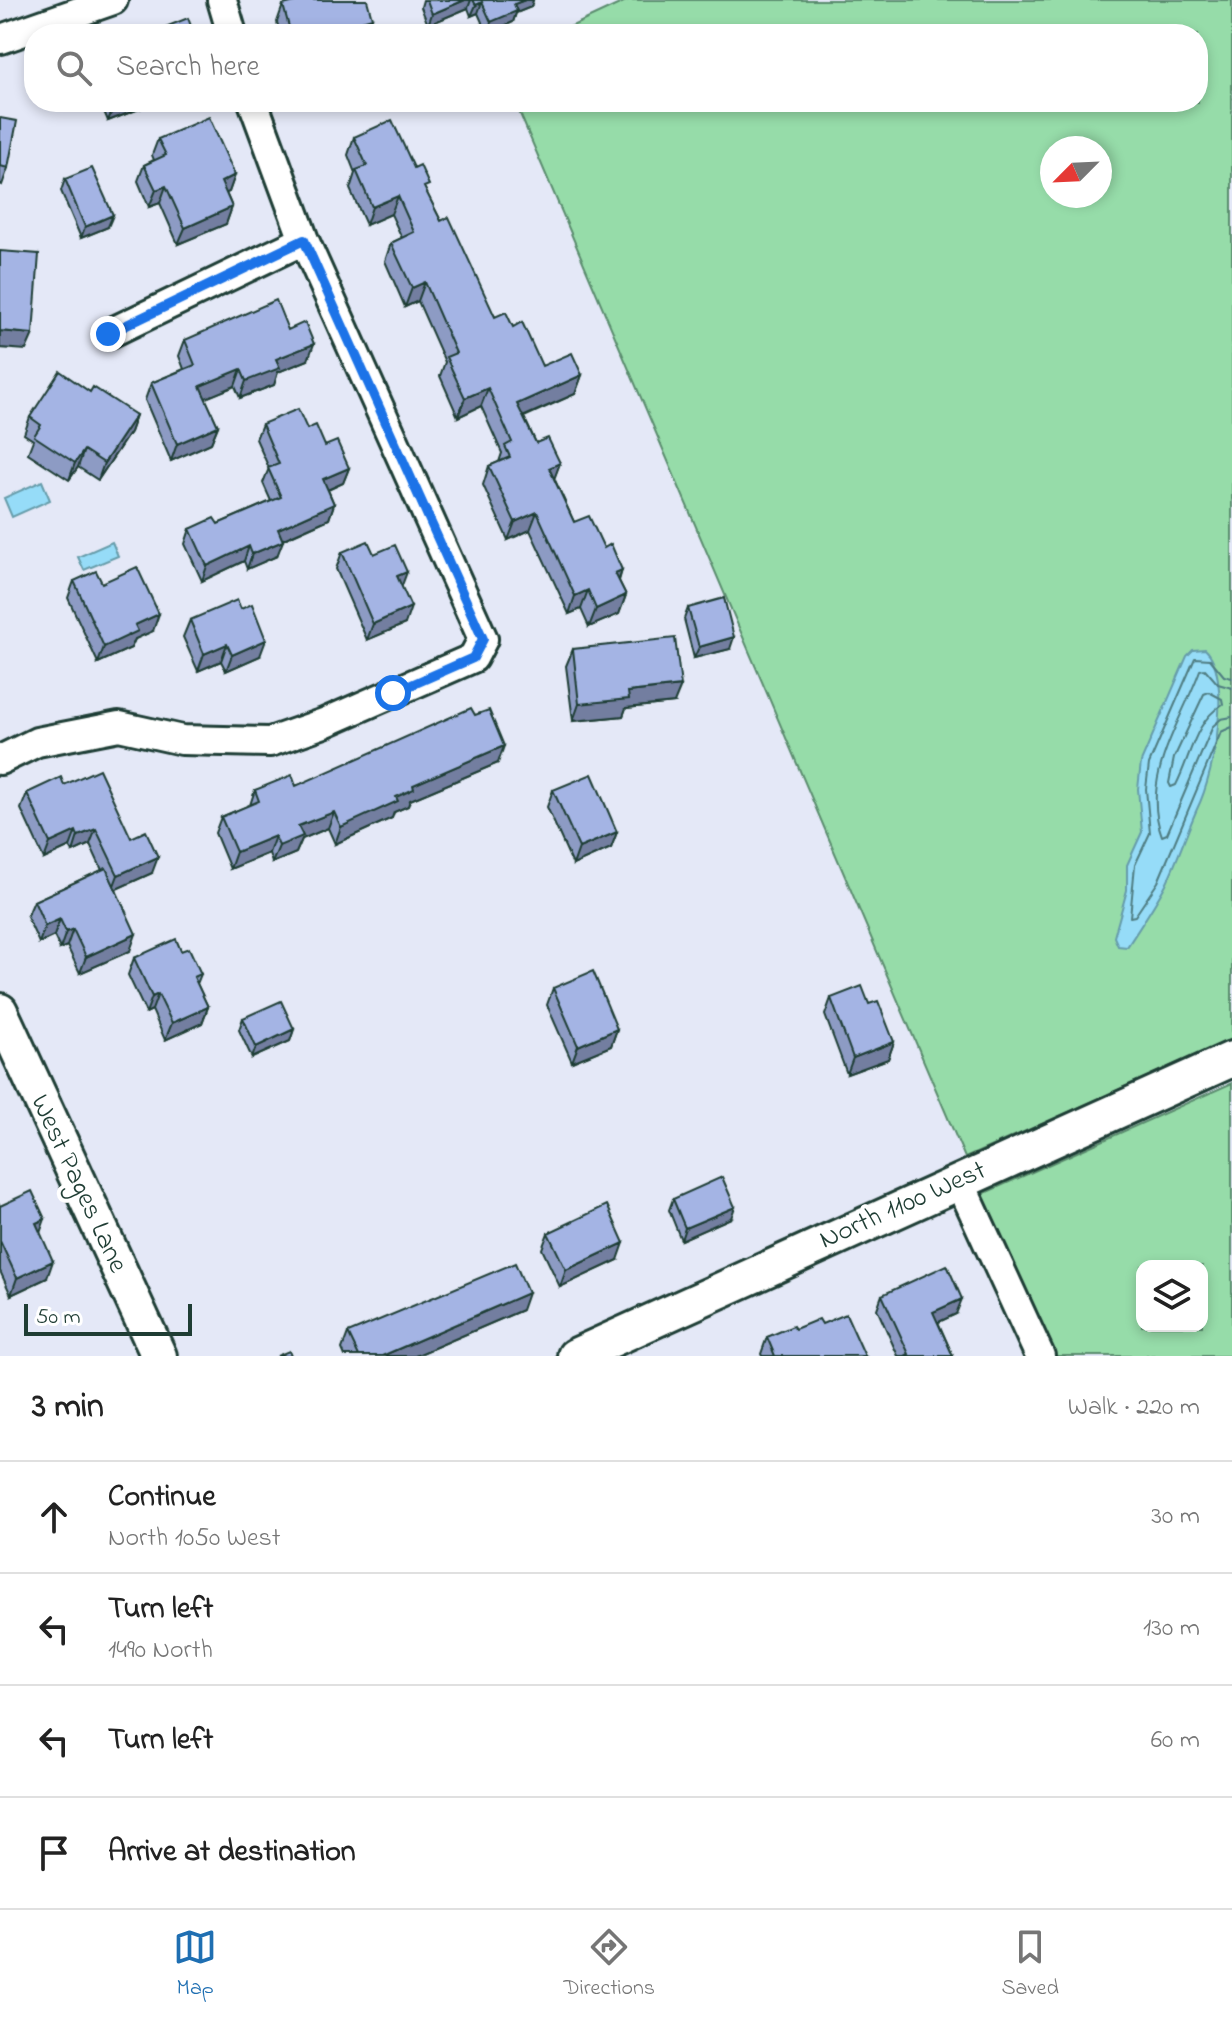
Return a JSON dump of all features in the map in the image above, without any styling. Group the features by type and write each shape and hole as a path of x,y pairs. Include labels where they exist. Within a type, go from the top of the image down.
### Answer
{"street":[{"path":"44,24 113,0"},
{"path":"222,0 229,24"},
{"path":"1,39 24,31"},
{"path":"0,760 37,742 119,726 182,740 270,742 324,723 473,658 483,639 304,240 257,112"},
{"path":"108,334 304,240"},
{"name":"West Pages Lane","path":"0,1011 159,1356"},
{"name":"North 1100 West","path":"575,1356 1232,1059"},
{"path":"959,1180 1040,1356"}],"green space":[{"path":"628,0 1232,0 1232,1039 965,1158 519,112 1208,112 1208,24 576,24"},
{"path":"1232,1083 1232,1356 1049,1356 978,1196"}],"water":[{"path":"42,481 50,500 12,517 4,498"},
{"path":"112,542 118,556 84,570 78,557"},
{"path":"1205,649 1213,661 1218,679 1219,700 1215,748 1204,792 1166,884 1127,947 1118,946 1114,937 1127,890 1127,865 1142,832 1138,789 1141,762 1187,656 1193,650"}],"building":[{"path":"303,0 367,0 372,18 355,24 288,24 283,5"},
{"path":"427,0 465,0 432,14"},
{"path":"473,0 525,0 514,4 517,11 491,22 482,2 476,5"},
{"path":"188,18 190,24 173,24"},
{"path":"209,117 235,175 221,182 232,207 185,228 166,186 156,190 144,165 166,155 158,139"},
{"path":"0,118 17,121 8,168 0,166"},
{"path":"392,120 414,168 420,165 429,185 424,187 441,221 449,217 495,317 506,312 513,327 522,322 542,366 572,353 582,375 517,404 536,443 548,438 560,463 549,468 574,522 589,516 604,548 611,544 622,570 615,573 626,595 596,609 588,590 575,596 537,512 515,522 489,466 510,457 505,446 512,442 488,388 465,398 446,357 456,353 425,282 412,288 391,243 414,232 398,196 372,207 356,170 367,166 354,137"},
{"path":"92,168 113,215 85,227 65,179"},
{"path":"0,251 39,254 33,334 0,331"},
{"path":"276,300 288,330 305,322 314,344 276,359 280,368 246,381 241,369 200,386 218,426 177,444 151,383 195,365 185,340"},
{"path":"60,371 90,392 93,387 136,415 104,463 84,450 75,463 34,436 41,425 30,417"},
{"path":"298,409 307,429 316,425 325,446 337,441 349,468 323,479 334,504 278,529 283,541 252,554 249,546 207,566 190,529 214,518 218,524 281,497 268,468 279,464 262,424"},
{"path":"368,541 374,554 395,545 407,572 397,576 411,607 373,624 342,552"},
{"path":"137,567 159,614 135,625 138,631 104,647 74,581 96,571 102,583"},
{"path":"724,598 734,637 699,647 688,608"},
{"path":"237,600 241,609 252,604 266,640 232,655 227,644 204,654 190,620"},
{"path":"675,638 681,686 628,692 629,699 579,704 573,649"},
{"path":"471,708 475,715 489,710 504,746 413,785 414,789 396,797 398,801 341,827 334,812 298,826 303,836 279,846 275,836 236,852 221,817 259,801 255,790 292,775 296,786"},
{"path":"99,769 131,838 146,831 158,857 118,875 96,829 78,836 76,831 50,843 27,793 61,777 64,785"},
{"path":"592,774 617,832 579,848 553,790"},
{"path":"106,868 136,934 86,957 73,929 66,932 60,919 45,926 34,901"},
{"path":"176,939 181,951 189,948 201,974 194,977 208,1007 172,1023 158,994 152,997 134,958"},
{"path":"593,971 617,1029 578,1046 553,988"},
{"path":"862,986 869,1004 878,1001 894,1042 853,1058 831,998"},
{"path":"281,1001 294,1029 256,1047 243,1018"},
{"path":"722,1177 735,1207 685,1228 673,1199"},
{"path":"32,1191 45,1219 36,1223 53,1261 17,1278 0,1241 0,1206"},
{"path":"607,1205 624,1243 566,1270 548,1233"},
{"path":"515,1263 528,1293 382,1356 359,1356 348,1333"},
{"path":"947,1265 962,1299 933,1312 953,1356 905,1356 909,1354 882,1295"},
{"path":"846,1314 865,1356 775,1356 767,1337 793,1326 795,1329 819,1319 822,1324"}],"route":[{"path":"108,334 304,240 483,639 473,658 393,693"}]}
